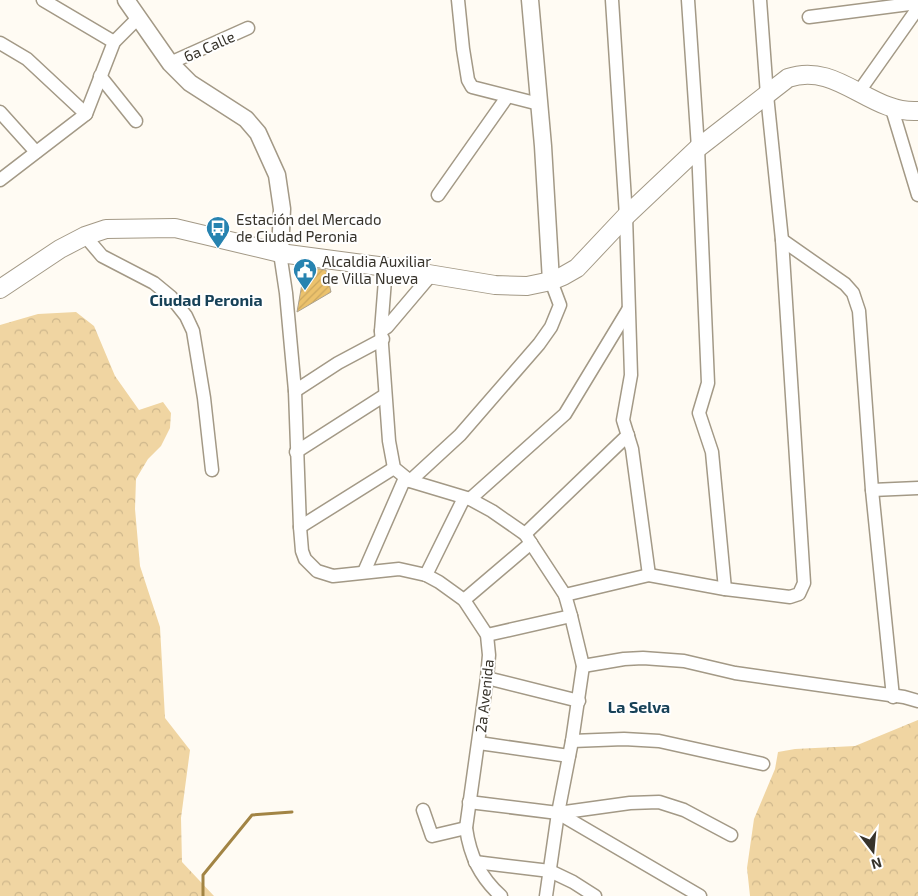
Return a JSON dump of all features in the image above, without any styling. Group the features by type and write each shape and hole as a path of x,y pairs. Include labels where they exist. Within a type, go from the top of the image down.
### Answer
{"main road":[{"path":"0,289 60,248 85,236 106,229 175,228 280,253 386,267 495,285 527,286 551,281 577,268 626,216 698,148 788,78 797,75 813,74 830,78 892,109 905,112 918,111"}],"street":[{"path":"44,0 114,42"},
{"path":"126,0 170,63 190,83 246,119 258,133 277,175 282,209 280,253 286,293 295,391 296,452 302,551 310,566 317,571 333,576 399,569 426,575 464,600 487,635 571,616"},
{"path":"458,0 462,49 468,80 472,87 539,104"},
{"path":"364,572 408,480 460,435 547,333 560,305 551,281 530,0"},
{"path":"612,0 626,216 630,375 623,420 632,449 648,575"},
{"path":"688,0 698,148 708,382 699,413 712,452 725,589"},
{"path":"565,595 648,575 725,589 790,597 799,594 804,583 782,240 767,95 760,0"},
{"path":"809,17 918,3"},
{"path":"858,93 918,8"},
{"path":"0,180 86,114 114,42 138,18"},
{"name":"6a Calle","path":"170,63 248,28"},
{"path":"0,43 27,59 86,114"},
{"path":"100,76 136,121"},
{"path":"438,195 507,97"},
{"path":"892,109 918,195"},
{"path":"2,117 36,152"},
{"path":"85,236 102,256 154,283 171,297 186,316 193,331 204,398 212,470"},
{"path":"782,240 845,284 853,293 859,311 872,490 892,697"},
{"path":"386,267 382,335 389,441 394,468 408,480 467,499 492,511 528,539 565,595 571,616 583,666 579,701 558,813 546,896"},
{"path":"295,391 382,335 431,275"},
{"path":"426,575 467,499 565,414 628,310"},
{"path":"296,452 386,395"},
{"path":"464,600 528,539 628,435"},
{"path":"300,527 394,468"},
{"path":"872,490 918,488"},
{"name":"2a Avenida","path":"487,635 487,678 466,828 468,842 475,862 486,882 501,896"},
{"path":"583,666 633,659 684,661 735,673 904,698 918,702"},
{"path":"487,678 579,701"},
{"path":"572,742 624,739 659,741 763,764"},
{"path":"479,743 569,756"},
{"path":"469,802 558,813 630,803 659,802 684,810 731,835"},
{"path":"422,810 432,836 466,828"},
{"path":"558,813 700,896"},
{"path":"475,862 550,871 573,882 595,896"}],"green space":[{"path":"76,312 94,326 115,376 139,410 163,402 171,413 170,428 161,446 148,459 136,479 135,509 140,566 160,627 165,718 190,750 181,818 182,862 214,896 0,896 0,325 38,314"},
{"path":"918,720 918,896 750,896 747,868 754,819 775,769 778,752 795,749 855,746"}],"building":[{"path":"305,267 326,270 331,292 297,312"}],"waterway":[{"path":"203,896 203,875 252,815 292,812"}],"place":[{"name":"Estación del Mercado de Ciudad Peronia","path":"218,249"},
{"name":"Alcaldia Auxiliar de Villa Nueva","path":"305,291"}],"district":[{"name":"Ciudad Peronia","path":"206,299"},
{"name":"La Selva","path":"639,706"}]}
